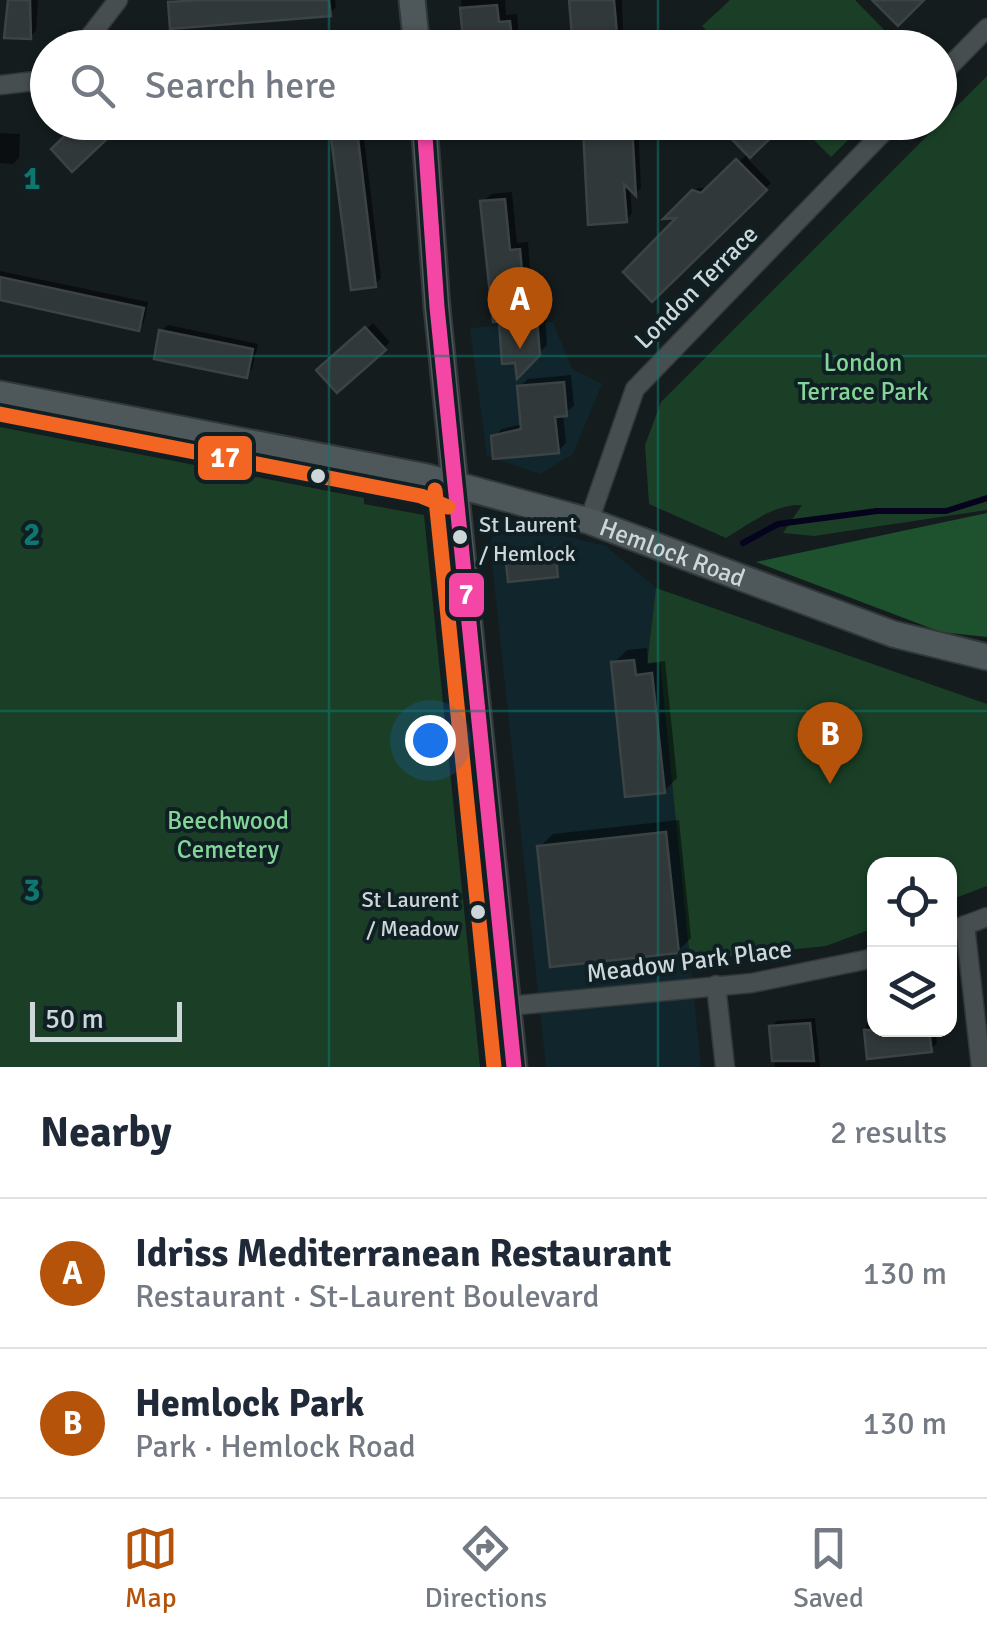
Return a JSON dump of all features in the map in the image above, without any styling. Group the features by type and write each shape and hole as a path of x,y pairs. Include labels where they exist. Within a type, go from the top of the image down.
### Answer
{"main road":[{"path":"412,0 415,30"},
{"path":"431,140 455,488 514,1067"},
{"name":"Hemlock Road","path":"0,394 409,473 589,522 893,634 987,657"}],"street":[{"path":"95,30 118,0"},
{"path":"957,59 987,28"},
{"path":"0,85 30,82"},
{"name":"London Terrace","path":"589,522 634,389 876,140"},
{"path":"982,1067 957,928 987,916"},
{"name":"Meadow Park Place","path":"508,1006 752,983 867,959"},
{"path":"716,985 725,1067"}],"shaded area":[{"path":"553,322 572,369 602,384 573,454 540,474 487,456 470,328"},
{"path":"497,520 606,546 656,588 647,663 660,663 701,1067 546,1067 490,545"}],"green space":[{"path":"730,0 855,0 884,30 706,30 702,26"},
{"name":"London Terrace Park","path":"987,76 987,510 814,536 783,533 802,505 792,506 762,516 726,538 649,504 645,445 661,402 923,140 957,140 957,106"},
{"path":"814,140 848,140 831,157"},
{"name":"Beechwood Cemetery","path":"0,427 364,498 364,504 424,515 480,1067 0,1067"},
{"path":"987,513 987,637 941,632 756,562"},
{"path":"656,588 987,704 987,886 957,897 957,857 867,857 867,931 826,946 690,960 660,663 647,664"}],"building":[{"path":"8,0 30,0 30,39 4,38"},
{"path":"329,0 331,16 170,29 168,2"},
{"path":"569,0 614,0 617,30 572,30"},
{"path":"872,0 924,0 898,26"},
{"path":"497,5 499,22 510,21 511,30 462,30 460,8"},
{"path":"60,140 106,140 72,172 51,149"},
{"path":"331,140 358,140 376,287 351,290"},
{"path":"584,140 633,140 636,196 624,184 627,222 588,225"},
{"path":"732,140 768,140 750,158"},
{"path":"736,159 767,190 652,302 623,272 676,218 663,219 692,190 701,193"},
{"path":"505,199 510,250 520,249 525,306 536,308 540,355 517,379 515,363 502,364 499,322 493,322 480,201"},
{"path":"0,277 144,308 139,331 0,300"},
{"path":"365,327 386,350 337,393 316,370"},
{"path":"159,330 253,349 247,378 154,359"},
{"path":"564,382 567,416 555,417 559,453 493,459 491,436 521,429 517,386"},
{"path":"555,548 558,577 508,582 505,553"},
{"path":"634,660 636,675 652,673 665,793 625,797 611,662"},
{"path":"666,832 679,953 550,967 537,846"},
{"path":"810,1023 814,1061 772,1061 769,1026"},
{"path":"864,1030 867,1037 930,1037 932,1052 867,1059"}],"waterway":[{"path":"743,543 778,524 877,511 946,511 987,498"}],"transit line":[{"name":"7","path":"425,140 437,307 514,1067"},
{"name":"17","path":"0,414 421,496 448,507"},
{"name":"17","path":"435,490 494,1067"}],"place":[{"name":"Idriss Mediterranean Restaurant","path":"520,349"},
{"name":"St Laurent / Hemlock","path":"460,537"},
{"name":"Hemlock Park","path":"830,784"},
{"name":"St Laurent / Meadow","path":"478,912"}]}
